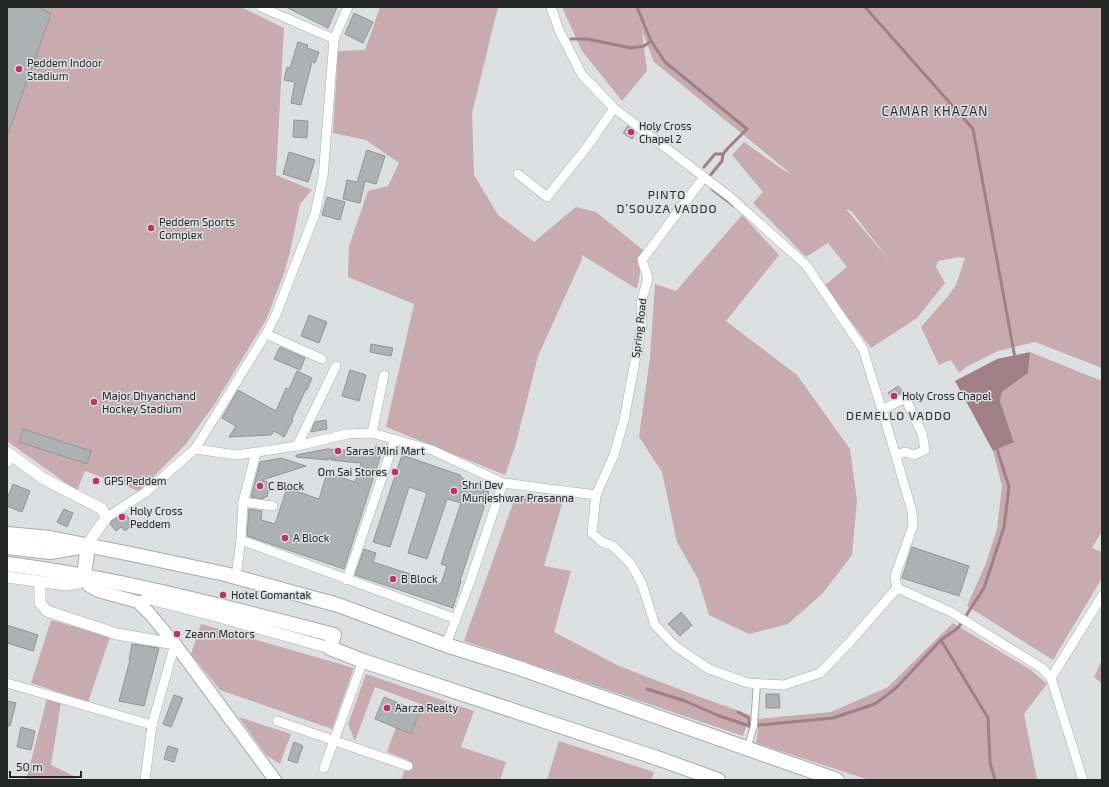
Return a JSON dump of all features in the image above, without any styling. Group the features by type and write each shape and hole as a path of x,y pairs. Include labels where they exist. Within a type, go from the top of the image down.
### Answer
{"highway":[{"path":"7,534 50,538 88,545 236,577 338,604 446,645 837,780"},
{"path":"7,547 50,552 88,545"},
{"path":"84,575 88,545"},
{"path":"7,564 84,575 178,595 334,635 330,648 363,661 657,758 718,780"}],"main road":[{"path":"84,575 88,585 98,591 138,602 174,644 275,780"}],"street":[{"path":"261,7 334,39"},
{"path":"88,545 106,518 146,492 195,449 275,317 315,214 323,177 334,39 348,7"},
{"path":"551,7 559,30 582,74 614,108 730,197 806,265 863,349 912,510 913,526 895,576 897,588"},
{"path":"518,174 547,197 587,147 614,108"},
{"name":"Spring Road","path":"596,495 614,455 624,420 642,324 641,303 648,278 642,260 702,176"},
{"path":"266,334 322,358"},
{"path":"297,446 336,366"},
{"path":"372,433 384,375"},
{"path":"882,410 905,398 922,433 925,450 914,455 905,452 896,455"},
{"path":"195,449 237,454 256,453 297,446 347,434 372,433 432,450 503,483 596,495 592,533 602,542 613,546 631,564 642,584 655,625 675,646 709,669 748,683 784,685 820,673 849,643 897,588"},
{"path":"347,580 395,439"},
{"path":"236,577 241,540 243,502 256,453"},
{"path":"8,457 44,479 102,510 106,518"},
{"path":"446,645 471,579 503,483"},
{"path":"243,502 273,506"},
{"path":"241,540 456,620"},
{"path":"7,577 66,586 78,583 84,575"},
{"path":"7,583 19,579"},
{"path":"40,582 40,603 47,611 117,634 174,644 152,725 145,780"},
{"path":"897,588 951,612 1042,668 1051,678 1083,780"},
{"path":"1051,678 1102,596"},
{"path":"138,602 150,599 330,648"},
{"path":"324,768 363,661"},
{"path":"7,683 152,725"},
{"path":"747,749 754,726 757,683"},
{"path":"277,721 408,766"}],"shaded area":[{"name":"Peddem Sports Complex","path":"7,7 241,7 284,28 276,175 312,190 300,204 284,273 266,320 214,405 186,444 139,491 85,471 77,491 7,441"},
{"path":"380,7 498,7 472,113 474,175 498,215 534,242 576,207 596,212 644,251 637,289 582,255 582,259 538,356 515,447 505,475 386,427 414,304 348,277 349,246 368,191 388,186 399,163 366,140 333,133 338,51 365,50"},
{"path":"562,7 1102,7 1102,368 1035,342 998,351 966,367 959,373 951,360 939,365 921,327 956,285 965,258 959,257 938,261 936,267 945,283 917,318 871,348 824,286 847,267 828,243 806,257 753,203 763,192 732,155 744,142 790,173 654,62 642,31 647,71 622,101 582,51","holes":["847,209 852,212 890,261"]},
{"path":"742,215 779,255 726,321 797,375 850,449 857,501 852,555 823,593 788,624 749,634 709,615 698,579 677,542 662,472 639,437 650,357 655,284 676,291"},
{"path":"1030,352 1102,381 1102,531 1092,548 1102,552 1102,578 1053,660 967,606 986,563 997,529 1002,486 993,451 1014,441 1000,401 1002,392 1028,373"},
{"path":"1030,352 1028,373 1002,392 1000,401 1014,442 993,451 955,381 997,359"},
{"path":"516,495 564,497 544,566 571,571 554,632 619,666 750,715 743,736 464,641"},
{"path":"51,620 110,637 88,702 31,683"},
{"path":"953,623 1031,670 1047,684 1024,714 1037,780 869,780 756,743 758,719 831,712 888,687"},
{"path":"201,624 354,668 332,729 220,690 191,654"},
{"path":"1102,660 1102,684 1094,677"},
{"path":"366,674 474,711 461,747 506,762 500,780 401,780 408,760 387,752 396,727 412,732 423,705 375,687 355,741 348,724"},
{"path":"47,699 61,703 51,765 76,777 75,780 26,780"},
{"path":"239,717 291,734 280,764 266,755"},
{"path":"559,741 654,772 651,780 547,780"}],"building":[{"name":"Peddem Indoor Stadium","path":"7,7 39,7 51,14 8,134 7,134"},
{"path":"286,7 337,7 328,28"},
{"path":"354,13 373,22 363,43 345,34"},
{"path":"298,42 308,45 307,48 319,52 315,63 312,62 301,105 291,103 295,82 284,80 287,67 290,68"},
{"path":"294,120 308,121 307,138 293,137"},
{"name":"Holy Cross Chapel 2","path":"628,126 636,133 632,139 623,133"},
{"path":"367,150 385,156 376,184 365,181 360,203 343,199 347,180 357,182"},
{"path":"289,152 315,160 308,182 283,174"},
{"path":"327,197 345,202 340,220 322,215"},
{"path":"309,315 327,322 319,343 301,336"},
{"path":"371,344 393,348 391,356 370,352"},
{"path":"280,347 305,358 300,370 274,359"},
{"path":"350,370 366,375 359,401 342,396"},
{"path":"297,371 312,378 284,437 274,431 271,435 229,437 236,426 222,418 238,390 276,411 286,388 289,389"},
{"name":"Holy Cross Chapel","path":"898,386 903,392 892,398 888,393"},
{"path":"326,420 327,429 311,432 315,422"},
{"path":"23,429 91,451 87,464 19,442"},
{"path":"376,446 383,448 344,569 247,536 249,509 262,511 261,520 275,524 287,488 319,499 327,473 355,482 361,463 331,460 332,458 327,460 296,457 296,455 327,449 365,451 374,453"},
{"path":"402,455 460,475 467,484 489,492 460,581 453,608 355,575 364,549 376,553 373,562 441,584 447,566 441,564 461,503 447,499 427,559 408,553 427,493 409,487 390,547 373,542"},
{"path":"281,458 306,466 262,480 270,483 267,497 264,497 263,499 251,497 260,462"},
{"path":"13,484 30,491 22,512 7,506 7,499"},
{"path":"64,509 73,513 67,527 57,522"},
{"name":"Holy Cross Peddem","path":"125,513 133,524 125,531 121,527 116,531 110,524 112,521"},
{"path":"912,547 969,566 959,596 902,578"},
{"path":"681,612 692,625 680,636 668,624"},
{"path":"7,625 38,635 33,651 7,643"},
{"path":"132,644 159,648 144,706 119,701 130,660"},
{"path":"766,694 779,694 780,708 766,708"},
{"path":"174,695 183,698 171,727 163,724"},
{"path":"384,697 420,712 411,734 375,719"},
{"path":"7,701 16,703 10,726 7,726"},
{"path":"21,727 35,731 31,750 17,747"},
{"path":"294,742 303,746 297,763 288,760"},
{"path":"168,746 178,749 174,762 164,759"}],"waterway":[{"path":"637,7 651,41 665,62 747,129 723,154 722,161 708,178"},
{"path":"865,7 973,129 1015,358"},
{"path":"571,39 587,39 631,48 644,46 651,41"},
{"path":"704,167 715,154 723,154"},
{"path":"712,189 734,206"},
{"path":"647,689 685,701 717,715 749,726 833,718 875,704 896,688 941,640 958,628 984,588 1004,527 1009,487 996,446"},
{"path":"941,640 988,718 990,762 995,780"},
{"path":"738,712 749,718 749,726"}],"place":[{"name":"Peddem Indoor Stadium","path":"19,69"},
{"name":"Holy Cross Chapel 2","path":"631,132"},
{"name":"Peddem Sports Complex","path":"151,228"},
{"name":"Holy Cross Chapel","path":"894,396"},
{"name":"Major Dhyanchand Hockey Stadium","path":"94,402"},
{"name":"Saras Mini Mart","path":"338,451"},
{"name":"Om Sai Stores","path":"395,472"},
{"name":"GPS Peddem","path":"96,481"},
{"name":"C Block","path":"260,486"},
{"name":"Shri Dev Munjeshwar Prasanna","path":"454,491"},
{"name":"Holy Cross Peddem","path":"122,517"},
{"name":"A Block","path":"285,538"},
{"name":"B Block","path":"393,579"},
{"name":"Hotel Gomantak","path":"223,595"},
{"name":"Zeann Motors","path":"177,634"},
{"name":"Aarza Realty","path":"387,708"}],"district":[{"name":"CAMAR KHAZAN","path":"935,111"},
{"name":"PINTO D’SOUZA VADDO","path":"667,202"},
{"name":"DEMELLO VADDO","path":"899,416"}]}
